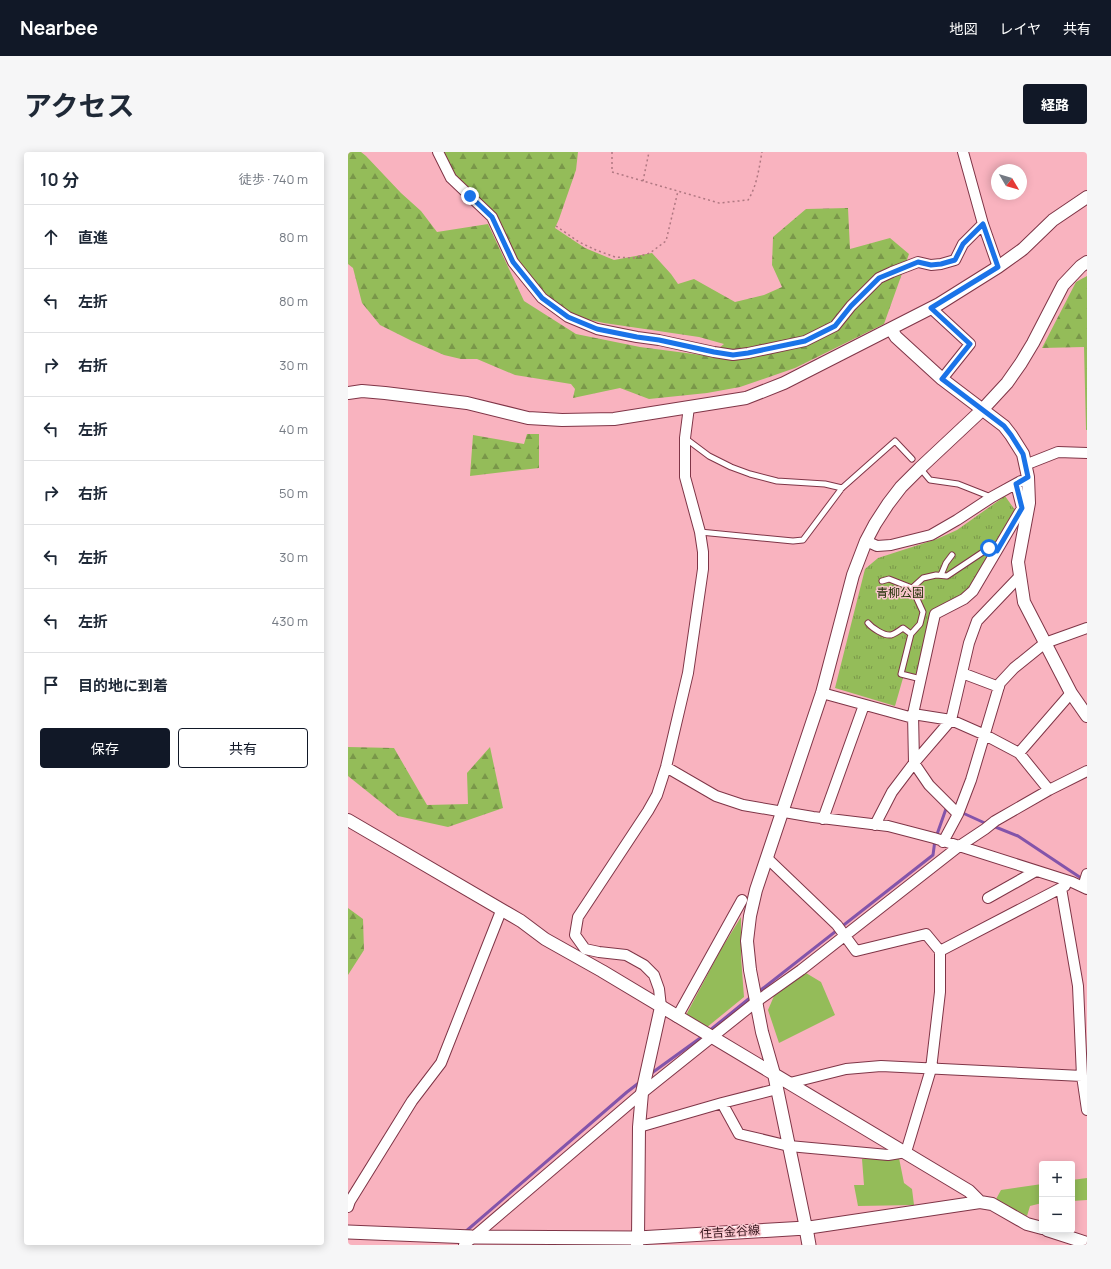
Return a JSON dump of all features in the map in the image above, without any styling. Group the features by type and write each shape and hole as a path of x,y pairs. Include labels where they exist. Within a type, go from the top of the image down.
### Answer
{"main road":[{"name":"住吉金谷線","path":"348,1232 453,1237 468,1241 638,1242 806,1228"},
{"path":"806,1228 809,1245"}],"street":[{"path":"438,152 451,178 492,217 513,262 542,298 568,317 597,329 733,355 805,341 835,326 851,306 879,278 918,262 931,265 955,260 963,244 983,224"},
{"path":"962,152 983,224 998,267"},
{"path":"348,393 362,391 385,392 467,403 528,418 562,420 614,419 746,398 784,383 931,308 998,267 1022,249 1052,220 1087,197"},
{"path":"1039,1227 1028,1224 992,1204 980,1202 806,1228 774,1074 762,1032 750,970 748,941 750,916 756,890 822,693 854,575 866,541 875,524 888,504 902,487 916,463 983,409 1007,383 1033,343 1063,285 1081,266 1087,262"},
{"path":"931,308 970,344 942,379"},
{"path":"891,329 896,337 942,379 1004,426 1023,454 1027,471 1029,503 1018,562 1024,602 1071,693 1087,716"},
{"path":"638,1242 639,1127 643,1090 661,1007 659,989 654,975 644,965 626,955 585,949 575,935 578,916 648,811 657,795 666,767 688,673 703,569 704,552 685,477 685,438 688,407"},
{"path":"866,541 877,546 891,545 931,535 992,497 1016,484 1027,471 1058,452 1087,453"},
{"path":"951,807 929,785 914,763 913,716 935,614 964,599 974,591 1022,508 1016,484"},
{"path":"875,825 892,792 914,763 951,720 969,642 977,621 1020,576"},
{"path":"938,840 951,807 971,780 1000,683 1014,668 1044,643 1087,628"},
{"path":"962,673 999,687"},
{"path":"822,693 864,705 913,716 951,720 985,735 1019,753 1049,790"},
{"path":"1019,753 1071,693"},
{"path":"823,818 864,705"},
{"path":"666,767 716,796 743,805 823,818 888,826 938,840 1084,887 1087,874"},
{"path":"468,1241 708,1034 755,996 801,970 958,847 995,821 1049,790 1087,771"},
{"path":"348,820 501,911 521,921 545,939 602,971 906,1152 969,1191 980,1202"},
{"path":"767,858 837,925 856,951 926,934 940,951 940,992 931,1069 906,1152"},
{"path":"988,898 1036,871"},
{"path":"940,951 1072,882"},
{"path":"1061,888 1078,986 1087,1110"},
{"path":"677,1016 742,900"},
{"path":"348,1207 350,1201 412,1101 442,1063 501,911"},
{"path":"790,1083 846,1069 881,1066 1084,1081"},
{"path":"639,1127 777,1089"},
{"path":"722,1103 739,1134 789,1146 888,1154 906,1152"},
{"path":"1054,1233 1073,1242 1087,1243"}],"lane":[{"path":"685,438 709,456 737,470 777,481 825,484 842,488"},
{"path":"700,532 793,541 803,540 842,488 895,441 930,480 958,484 992,497"},
{"path":"912,588 922,578 936,575 947,576 989,548 997,551"},
{"path":"941,575 952,554"},
{"path":"882,581 889,579 912,588 922,612 920,624 911,634 901,674 921,679"},
{"path":"868,623 871,627 886,634 891,635 903,628 911,634"}],"path":[{"path":"612,152 612,172 719,203 748,200 752,193 759,170 762,152"},
{"path":"643,181 649,152"},
{"path":"556,226 580,242 596,250 615,257 634,258 650,253 666,241 678,191"}],"green space":[{"path":"348,152 361,152 366,156 401,193 421,211 437,232 488,224 524,301 576,334 640,347 709,356 724,344 699,337 604,323 568,315 513,262 492,217 451,178 438,152 578,152 576,170 555,228 585,248 614,260 652,253 678,284 694,279 735,302 764,295 782,287 772,265 773,237 806,209 848,208 850,249 890,238 909,254 884,324 795,368 740,387 707,393 649,399 620,388 573,398 575,389 571,384 515,375 477,359 461,359 444,355 380,325 362,303 353,268 348,264"},
{"path":"1087,276 1086,430 1084,347 1042,348 1076,282"},
{"path":"527,434 539,434 539,468 470,476 473,435 524,444"},
{"name":"青柳公園","path":"1005,496 1015,510 971,590 936,609 917,680 903,678 895,706 835,688 865,569 878,558 937,539 957,530"},
{"path":"348,747 394,748 427,805 468,804 467,773 490,747 503,808 448,827 398,816 348,776"},
{"path":"348,908 363,919 364,950 348,975"},
{"path":"741,917 741,957 744,997 706,1028 685,1017 720,951"},
{"path":"806,973 821,982 835,1015 779,1043 768,1010 774,996"},
{"path":"899,1158 904,1183 912,1189 914,1205 858,1206 854,1185 864,1185 862,1159"},
{"path":"1087,1178 1087,1200 1075,1201 1075,1180"},
{"path":"1039,1184 1039,1204 1030,1206 1027,1216 995,1201 1001,1190"}],"waterway":[{"path":"757,993 933,855 935,840 947,806"},
{"path":"965,814 987,824"},
{"path":"993,826 1018,836 1084,880"},
{"path":"709,1031 751,997"},
{"path":"649,1075 703,1036"},
{"path":"465,1232 640,1082"}],"route":[{"path":"470,196 492,217 513,262 542,298 568,317 597,329 733,355 805,341 835,326 851,306 879,278 918,262 931,265 955,260 963,244 983,224 998,267 931,308 970,344 942,379 1004,426 1023,454 1028,477 1016,484 1022,508 997,551 989,548"}]}
